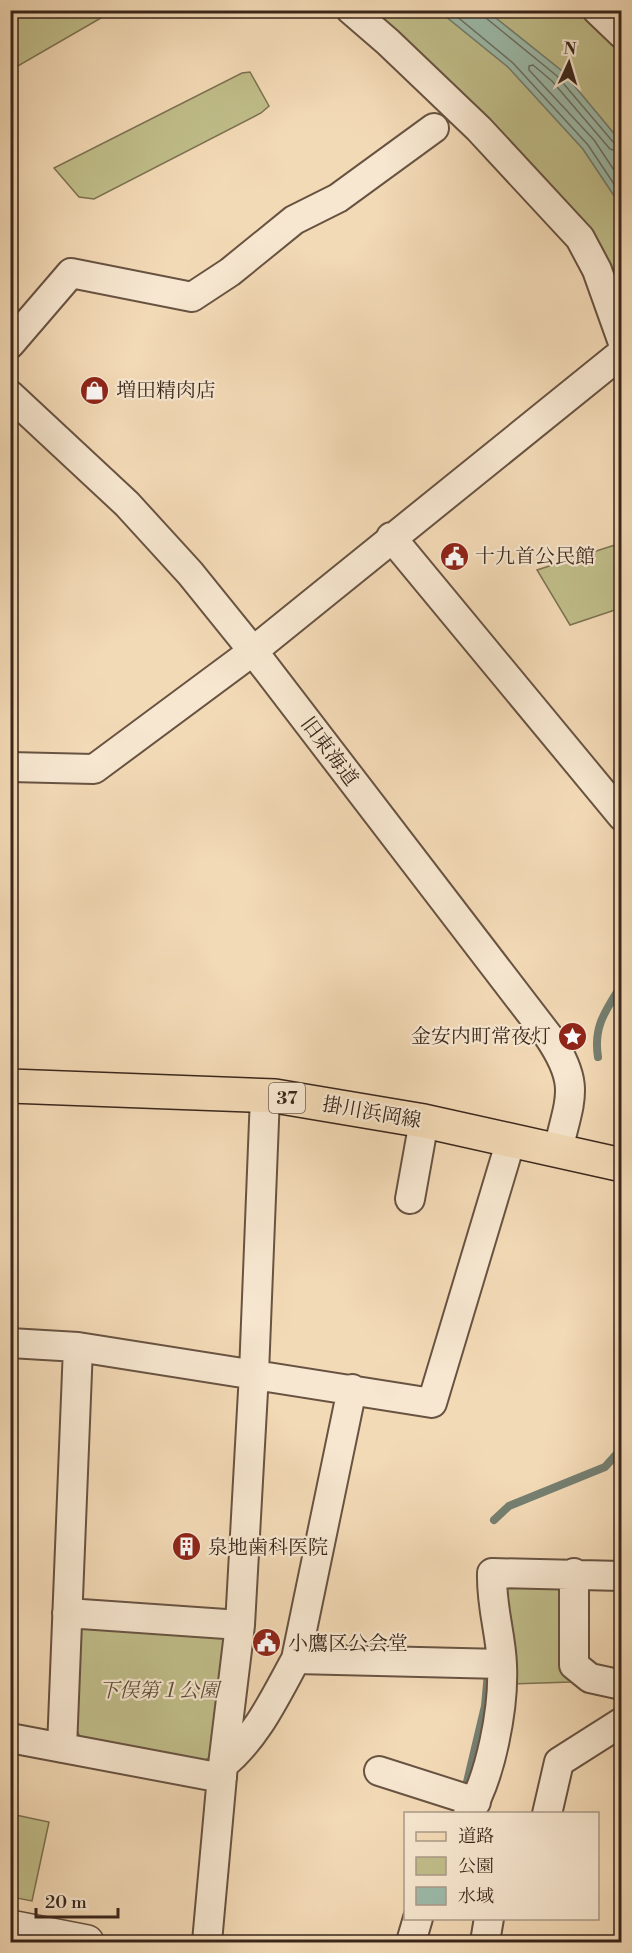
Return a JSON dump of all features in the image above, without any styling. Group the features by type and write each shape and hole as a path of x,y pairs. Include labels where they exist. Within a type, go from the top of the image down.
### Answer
{"main road":[{"name":"掛川浜岡線","path":"10,1086 265,1096 424,1121 621,1165"}],"street":[{"path":"351,10 388,42 478,129 580,238 597,270 621,340"},
{"path":"597,10 621,34"},
{"path":"10,344 71,273 192,297 230,272 294,220 338,198 434,128"},
{"path":"10,767 94,769 253,651 621,353"},
{"name":"旧東海道","path":"10,395 127,504 190,573 253,651 563,1059 569,1073 570,1088 558,1150"},
{"path":"391,537 621,816"},
{"path":"207,1942 222,1772 240,1625 254,1373 265,1096"},
{"path":"410,1199 424,1121"},
{"path":"10,1343 78,1347 254,1373 432,1403 511,1140"},
{"path":"62,1748 78,1347"},
{"path":"222,1772 262,1721 296,1659 352,1389"},
{"path":"379,1771 472,1808 488,1767 499,1709 502,1664 491,1602 492,1573 574,1573 621,1576"},
{"path":"574,1573 574,1665 590,1678 621,1685"},
{"path":"67,1613 240,1625"},
{"path":"296,1659 502,1664"},
{"path":"547,1812 559,1762 621,1722"},
{"path":"10,1738 222,1772"},
{"path":"411,1942 417,1920"},
{"path":"485,1942 489,1920"},
{"path":"10,1928 87,1942"}],"green space":[{"path":"11,10 113,10 113,11 11,70"},
{"path":"588,10 621,47 621,142 562,71 487,11"},
{"path":"356,11 439,11 508,67 583,149 621,206 621,310 604,260"},
{"path":"250,72 269,106 261,113 94,199 79,197 54,168 242,73"},
{"path":"621,543 621,608 570,625 537,570"},
{"path":"498,1580 571,1580 571,1682 511,1684"},
{"name":"下俣第１公園","path":"86,1623 219,1631 228,1642 212,1756 204,1761 81,1739 75,1726 78,1629"},
{"path":"11,1814 49,1822 32,1901 11,1897"}],"water":[{"path":"439,11 487,11 562,71 621,142 621,206 583,149 508,67"}],"waterway":[{"path":"598,1057 599,1027 606,1010 622,984"},
{"path":"494,1520 509,1506 605,1467 622,1448"},
{"path":"467,1782 485,1706 488,1672"}],"place":[{"name":"増田精肉店","path":"95,390"},
{"name":"十九首公民館","path":"454,556"},
{"name":"金安内町常夜灯","path":"572,1036"},
{"name":"泉地歯科医院","path":"187,1547"},
{"name":"小鷹区公会堂","path":"267,1643"}]}
